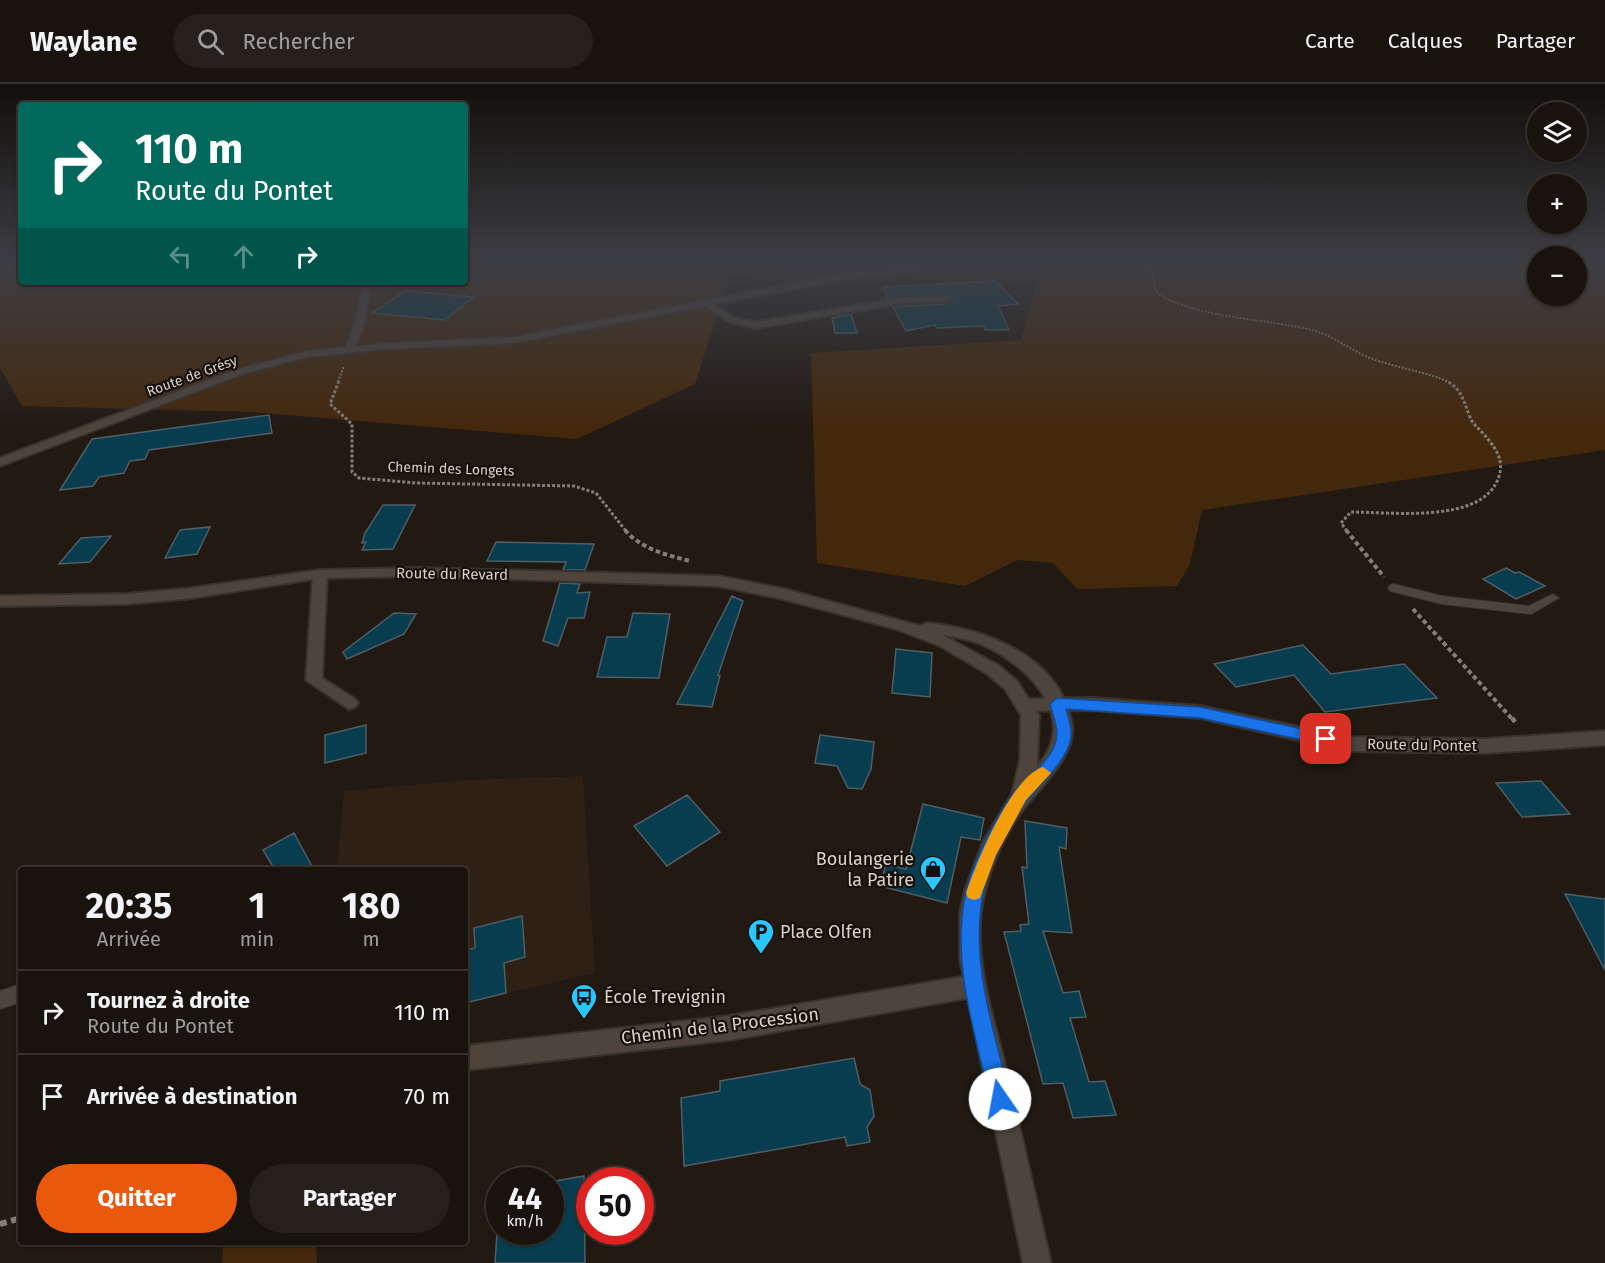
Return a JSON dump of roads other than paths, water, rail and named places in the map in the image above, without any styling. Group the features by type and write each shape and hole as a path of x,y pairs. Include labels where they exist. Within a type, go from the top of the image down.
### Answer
{"main road":[{"path":"350,349 360,319"},
{"name":"Route de Grésy","path":"0,462 239,372 290,358 350,349 514,340 623,319"},
{"path":"731,319 756,325 792,319"},
{"name":"Route du Revard","path":"0,601 128,599 192,593 320,574 432,573 718,581 784,594 901,625 975,656 1011,685 1026,705 1031,733 1021,795"},
{"path":"320,574 314,680 349,703"},
{"name":"Route du Revard","path":"901,625 967,634 989,641 1034,673 1057,704 1063,726 1063,743 1048,768 1021,795 988,854 975,891 969,935 973,986 1037,1263"},
{"name":"Route du Pontet","path":"1026,705 1057,704 1200,712 1347,744 1485,746 1605,738"},
{"name":"Chemin de la Procession","path":"468,1058 729,1028 973,986"}],"lane":[{"path":"1394,588 1442,600 1531,610 1553,598"},
{"path":"0,1000 18,994"}],"place":[{"name":"Boulangerie la Patire","path":"933,892"},
{"name":"Place Olfen","path":"761,955"},
{"name":"École Trevignin","path":"584,1020"}]}
